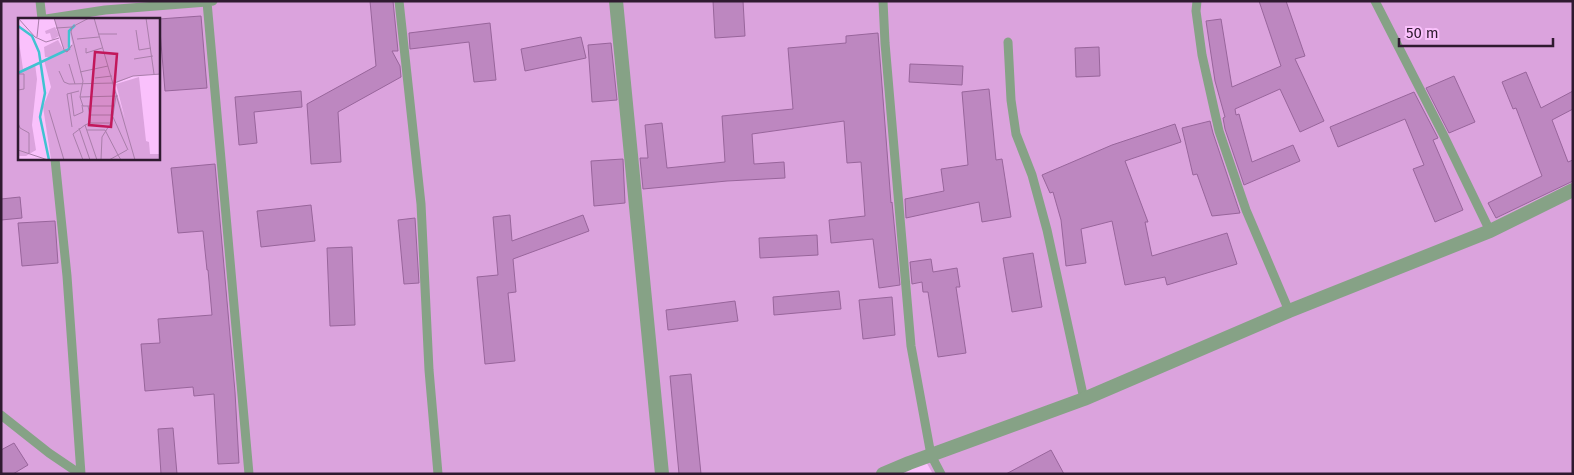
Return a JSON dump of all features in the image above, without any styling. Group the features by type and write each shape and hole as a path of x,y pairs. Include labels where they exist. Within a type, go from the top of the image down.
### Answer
{"street":[{"path":"616,1 662,474"},
{"path":"883,474 1084,399 1289,312 1490,232 1573,190"}],"lane":[{"path":"40,1 42,18"},
{"path":"399,1 421,204 429,370 438,474"},
{"path":"883,1 911,346 931,455 941,474"},
{"path":"1197,1 1196,11 1202,55 1219,131 1246,210 1289,312"},
{"path":"1375,1 1443,134 1490,232"},
{"path":"53,18 105,10 210,2 249,474"},
{"path":"1008,42 1011,100 1016,134 1032,176 1047,230 1084,399"},
{"path":"55,160 67,276 80,474"},
{"path":"1,415 49,453 80,474"}],"shaded area":[{"path":"1,1 1573,1 1573,474 933,474 925,460 888,474 1,474"}],"building":[{"path":"370,1 393,1 398,51 392,51 400,66 401,77 338,112 341,162 311,164 307,104 376,66"},
{"path":"713,1 743,1 745,36 715,38"},
{"path":"1259,1 1286,1 1305,56 1295,59 1324,121 1300,132 1280,89 1235,109 1236,115 1239,114 1252,162 1293,145 1300,161 1244,185 1225,129 1223,118 1225,117 1215,81 1206,21 1221,19 1232,87 1281,66"},
{"path":"201,16 207,88 165,91 160,19"},
{"path":"490,23 496,80 474,82 469,42 410,49 409,33"},
{"path":"878,33 891,203 900,285 879,288 873,239 831,243 829,220 865,216 861,162 847,163 844,121 752,134 754,164 784,162 785,178 643,189 640,158 648,158 645,125 662,123 667,168 725,162 722,116 793,109 788,48 846,43 846,36"},
{"path":"581,37 586,58 525,71 521,49"},
{"path":"611,43 617,100 592,102 588,45"},
{"path":"1099,47 1100,76 1076,77 1075,48"},
{"path":"910,64 963,66 962,85 909,82"},
{"path":"1526,72 1541,108 1573,91 1573,109 1552,120 1568,162 1573,160 1573,181 1496,218 1488,203 1542,176 1516,108 1513,109 1502,82"},
{"path":"1454,76 1475,122 1449,133 1426,88"},
{"path":"989,89 996,160 1002,159 1011,217 982,222 979,202 906,218 905,199 944,191 941,169 968,165 962,92"},
{"path":"301,91 302,107 254,112 257,143 239,145 235,97"},
{"path":"1414,92 1438,138 1433,140 1463,210 1435,222 1413,169 1424,165 1405,119 1338,147 1330,127"},
{"path":"1210,121 1240,213 1212,216 1197,174 1193,175 1182,128"},
{"path":"1175,124 1181,142 1125,161 1148,222 1145,222 1152,256 1227,233 1237,264 1167,285 1165,277 1125,285 1112,221 1081,229 1086,263 1066,266 1061,220 1053,192 1050,193 1042,175 1112,145"},
{"path":"623,159 625,203 594,206 591,161"},
{"path":"215,164 235,392 239,463 218,464 214,394 194,396 193,387 145,391 141,344 160,343 158,319 212,315 203,231 178,233 171,168"},
{"path":"20,197 22,218 1,220 1,199"},
{"path":"311,205 315,241 261,247 257,211"},
{"path":"510,215 512,241 583,215 589,231 513,259 516,292 508,293 515,361 485,364 477,277 498,275 493,217"},
{"path":"415,218 419,283 404,284 398,220"},
{"path":"55,221 58,263 22,266 18,223"},
{"path":"817,235 818,255 760,258 759,238"},
{"path":"352,247 355,325 330,326 327,248"},
{"path":"1033,253 1042,307 1012,312 1003,258"},
{"path":"931,259 933,272 957,268 960,287 956,287 966,353 938,357 928,292 923,292 922,282 912,284 910,262"},
{"path":"839,291 841,309 774,315 773,297"},
{"path":"892,297 895,335 863,339 859,300"},
{"path":"735,301 738,321 668,330 666,310"},
{"path":"691,374 701,474 679,474 670,376"},
{"path":"173,428 177,474 161,474 158,429"},
{"path":"14,443 28,465 13,474 1,474 1,450"},
{"path":"1051,450 1064,474 1006,474"}]}
